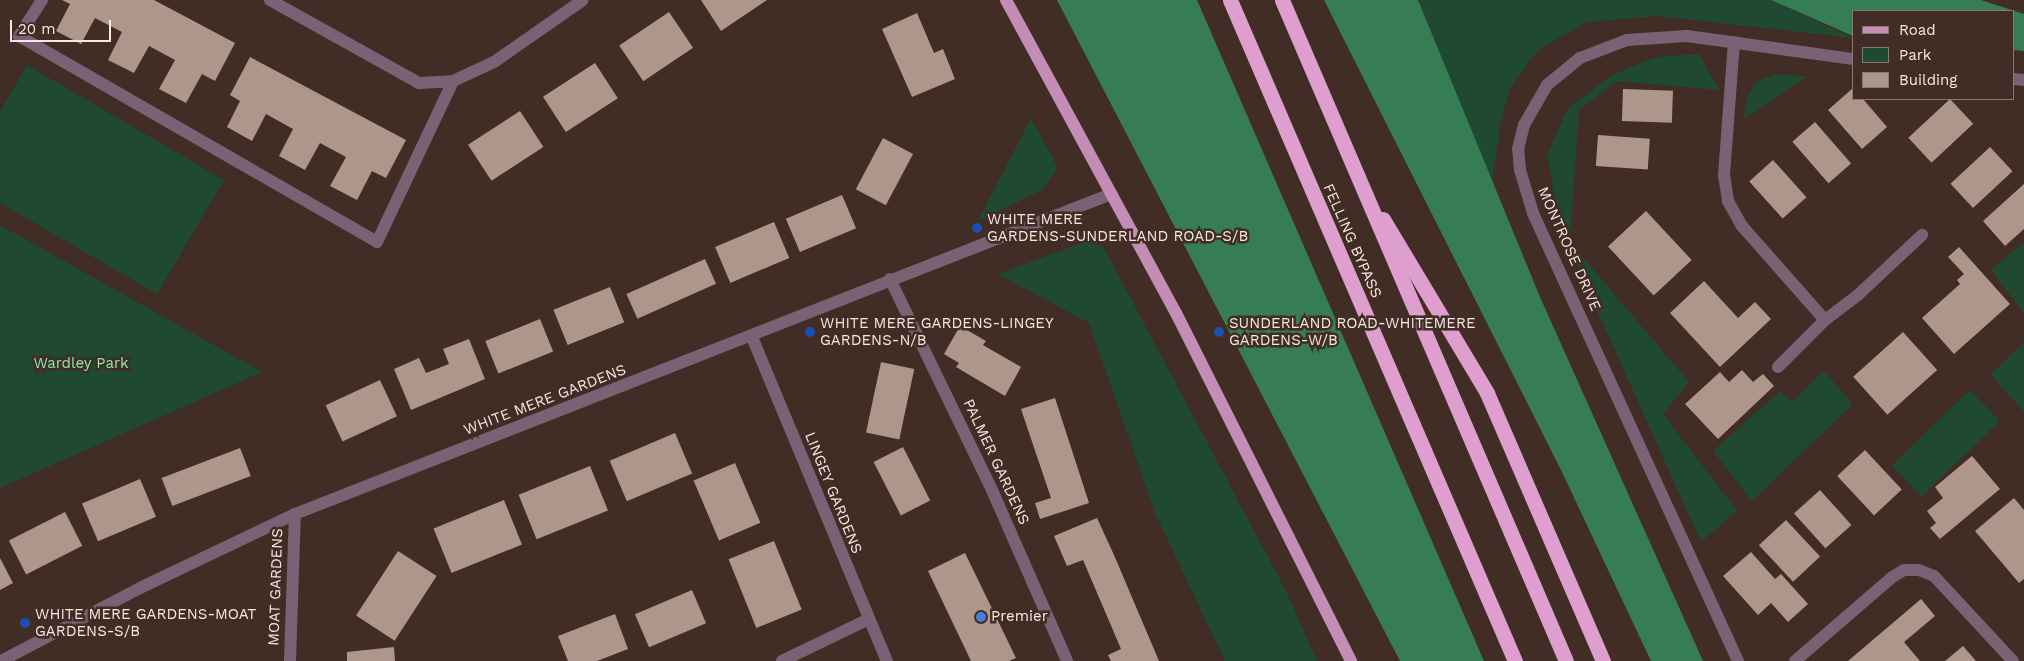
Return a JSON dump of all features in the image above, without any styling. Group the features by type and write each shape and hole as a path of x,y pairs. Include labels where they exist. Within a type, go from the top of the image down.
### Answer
{"highway":[{"name":"FELLING BYPASS","path":"1230,0 1515,661"},
{"name":"FELLING BYPASS","path":"1282,0 1350,164 1566,661"},
{"path":"1350,164 1487,393 1603,661"}],"main road":[{"path":"1006,0 1205,370 1351,661"}],"street":[{"path":"42,0 19,36 377,242 453,81"},
{"path":"270,0 291,5 419,83 453,81 494,62 583,0"},
{"name":"MONTROSE DRIVE","path":"1738,661 1532,213 1520,170 1518,149 1524,126 1535,102 1547,85 1580,58 1627,40 1664,36 1734,42 1852,60"},
{"path":"1734,42 1724,175 1728,201 1742,226 1825,320"},
{"name":"WHITE MERE GARDENS","path":"1,661 140,588 295,514 752,337 890,280 1111,194"},
{"path":"1778,367 1825,320 1858,295 1922,235"},
{"name":"PALMER GARDENS","path":"890,280 992,490 1067,661"},
{"name":"LINGEY GARDENS","path":"752,337 867,620 887,661"},
{"name":"MOAT GARDENS","path":"290,661 295,514"},
{"path":"1795,661 1891,578 1904,570 1919,570 1934,576 2013,661"},
{"path":"782,661 867,620"}],"green space":[{"path":"1057,0 1197,0 1484,661 1400,661"},
{"path":"1324,0 1418,0 1540,297 1703,661 1651,661 1561,470"},
{"path":"1418,0 1771,0 1852,38 1657,16 1587,22 1538,50 1510,88 1501,121 1492,182"},
{"path":"1771,0 1981,0 2012,10 1852,10 1852,36"},
{"path":"2014,11 2024,14 2024,51 2014,50"},
{"path":"1699,54 1719,90 1618,81 1579,109 1570,242 1689,382 1663,414 1737,511 1701,542 1560,228 1547,155 1568,108 1614,74 1656,57"},
{"path":"27,65 224,180 157,294 0,203 0,112"},
{"path":"1775,74 1808,76 1744,119 1747,97 1756,82"},
{"path":"1031,118 1058,168 1042,190 978,221"},
{"name":"Wardley Park","path":"0,225 262,372 0,488"},
{"path":"1090,240 1104,248 1286,591 1317,661 1225,661 1156,515 1089,323 998,274"},
{"path":"2024,242 2024,313 1991,270"},
{"path":"2024,343 2024,412 1990,374"},
{"path":"1824,371 1853,404 1752,501 1713,451 1780,391 1792,401"},
{"path":"1970,390 2000,421 1921,497 1892,466"}],"building":[{"path":"62,0 154,0 235,43 215,81 202,74 186,103 159,89 175,60 149,46 134,73 108,60 122,32 95,18 81,44 56,31 70,4"},
{"path":"701,0 767,0 721,31"},
{"path":"669,12 693,48 643,81 619,46"},
{"path":"917,13 934,53 943,49 955,79 912,97 882,29"},
{"path":"250,57 406,140 386,178 372,171 357,200 330,186 346,157 320,143 305,170 279,156 293,129 266,114 252,141 227,127 240,101 230,95"},
{"path":"595,63 618,98 566,132 543,97"},
{"path":"1623,89 1673,91 1672,123 1622,121"},
{"path":"1852,89 1852,100 1864,100 1887,127 1862,149 1828,110"},
{"path":"1951,100 1973,124 1932,163 1908,138"},
{"path":"520,111 543,147 491,181 468,145"},
{"path":"1815,122 1851,164 1828,183 1792,142"},
{"path":"1598,135 1650,139 1648,170 1596,166"},
{"path":"883,138 913,154 886,205 856,189"},
{"path":"1990,147 2013,171 1973,208 1951,184"},
{"path":"1773,160 1806,197 1783,219 1749,181"},
{"path":"2024,184 2024,229 2005,246 1983,221"},
{"path":"842,195 856,228 800,252 786,219"},
{"path":"1646,211 1692,260 1654,295 1608,246"},
{"path":"774,222 789,258 730,283 715,247"},
{"path":"1959,247 2010,304 1954,354 1922,318 1960,284 1957,280 1964,274 1948,257"},
{"path":"705,259 716,284 637,319 626,294"},
{"path":"1704,281 1738,318 1755,302 1771,319 1720,367 1670,313"},
{"path":"610,287 624,322 568,345 553,310"},
{"path":"540,319 553,351 498,374 485,341"},
{"path":"960,326 986,341 983,345 1021,367 1005,396 956,367 959,363 944,354"},
{"path":"1903,332 1937,370 1887,415 1853,377"},
{"path":"469,339 485,379 411,410 394,369 419,358 426,373 449,364 443,349"},
{"path":"881,362 914,369 899,439 866,432"},
{"path":"1742,370 1753,382 1763,374 1774,386 1718,439 1685,404 1720,372 1729,382"},
{"path":"380,380 397,416 343,442 326,405"},
{"path":"1055,398 1089,503 1040,519 1035,503 1051,498 1021,409"},
{"path":"675,433 692,474 627,501 610,461"},
{"path":"903,447 930,500 901,515 874,462"},
{"path":"240,448 251,476 172,506 162,478"},
{"path":"1865,450 1902,489 1874,515 1837,476"},
{"path":"1972,456 2000,489 1940,539 1930,528 1936,523 1927,511 1943,498 1935,487"},
{"path":"735,463 760,523 719,540 694,481"},
{"path":"590,466 608,511 537,539 519,495"},
{"path":"140,479 156,517 98,541 82,504"},
{"path":"1820,490 1851,525 1825,548 1794,513"},
{"path":"2014,498 2024,510 2024,579 2019,583 1975,531"},
{"path":"504,500 522,545 452,573 434,528"},
{"path":"65,512 82,546 26,574 9,541"},
{"path":"1097,518 1159,661 1111,661 1108,655 1121,649 1083,560 1067,566 1054,536"},
{"path":"1786,520 1820,557 1793,582 1759,545"},
{"path":"774,541 802,610 756,628 729,559"},
{"path":"398,551 437,576 395,641 356,616"},
{"path":"1751,552 1775,579 1781,574 1808,604 1788,622 1771,603 1758,615 1723,576"},
{"path":"965,553 1016,658 1009,661 971,661 928,571"},
{"path":"0,558 13,583 0,590"},
{"path":"692,590 706,623 649,647 635,614"},
{"path":"1921,599 1935,616 1904,642 1920,661 1848,661"},
{"path":"615,614 628,649 597,661 568,661 558,636"},
{"path":"1963,646 1976,661 1945,661"},
{"path":"394,647 395,661 347,661 347,652"}],"place":[{"name":"WHITE MERE GARDENS-SUNDERLAND ROAD-S/B","path":"977,228"},
{"name":"WHITE MERE GARDENS-LINGEY GARDENS-N/B","path":"810,332"},
{"name":"SUNDERLAND ROAD-WHITEMERE GARDENS-W/B","path":"1219,332"},
{"name":"Premier","path":"981,617"},
{"name":"WHITE MERE GARDENS-MOAT GARDENS-S/B","path":"25,623"}]}
